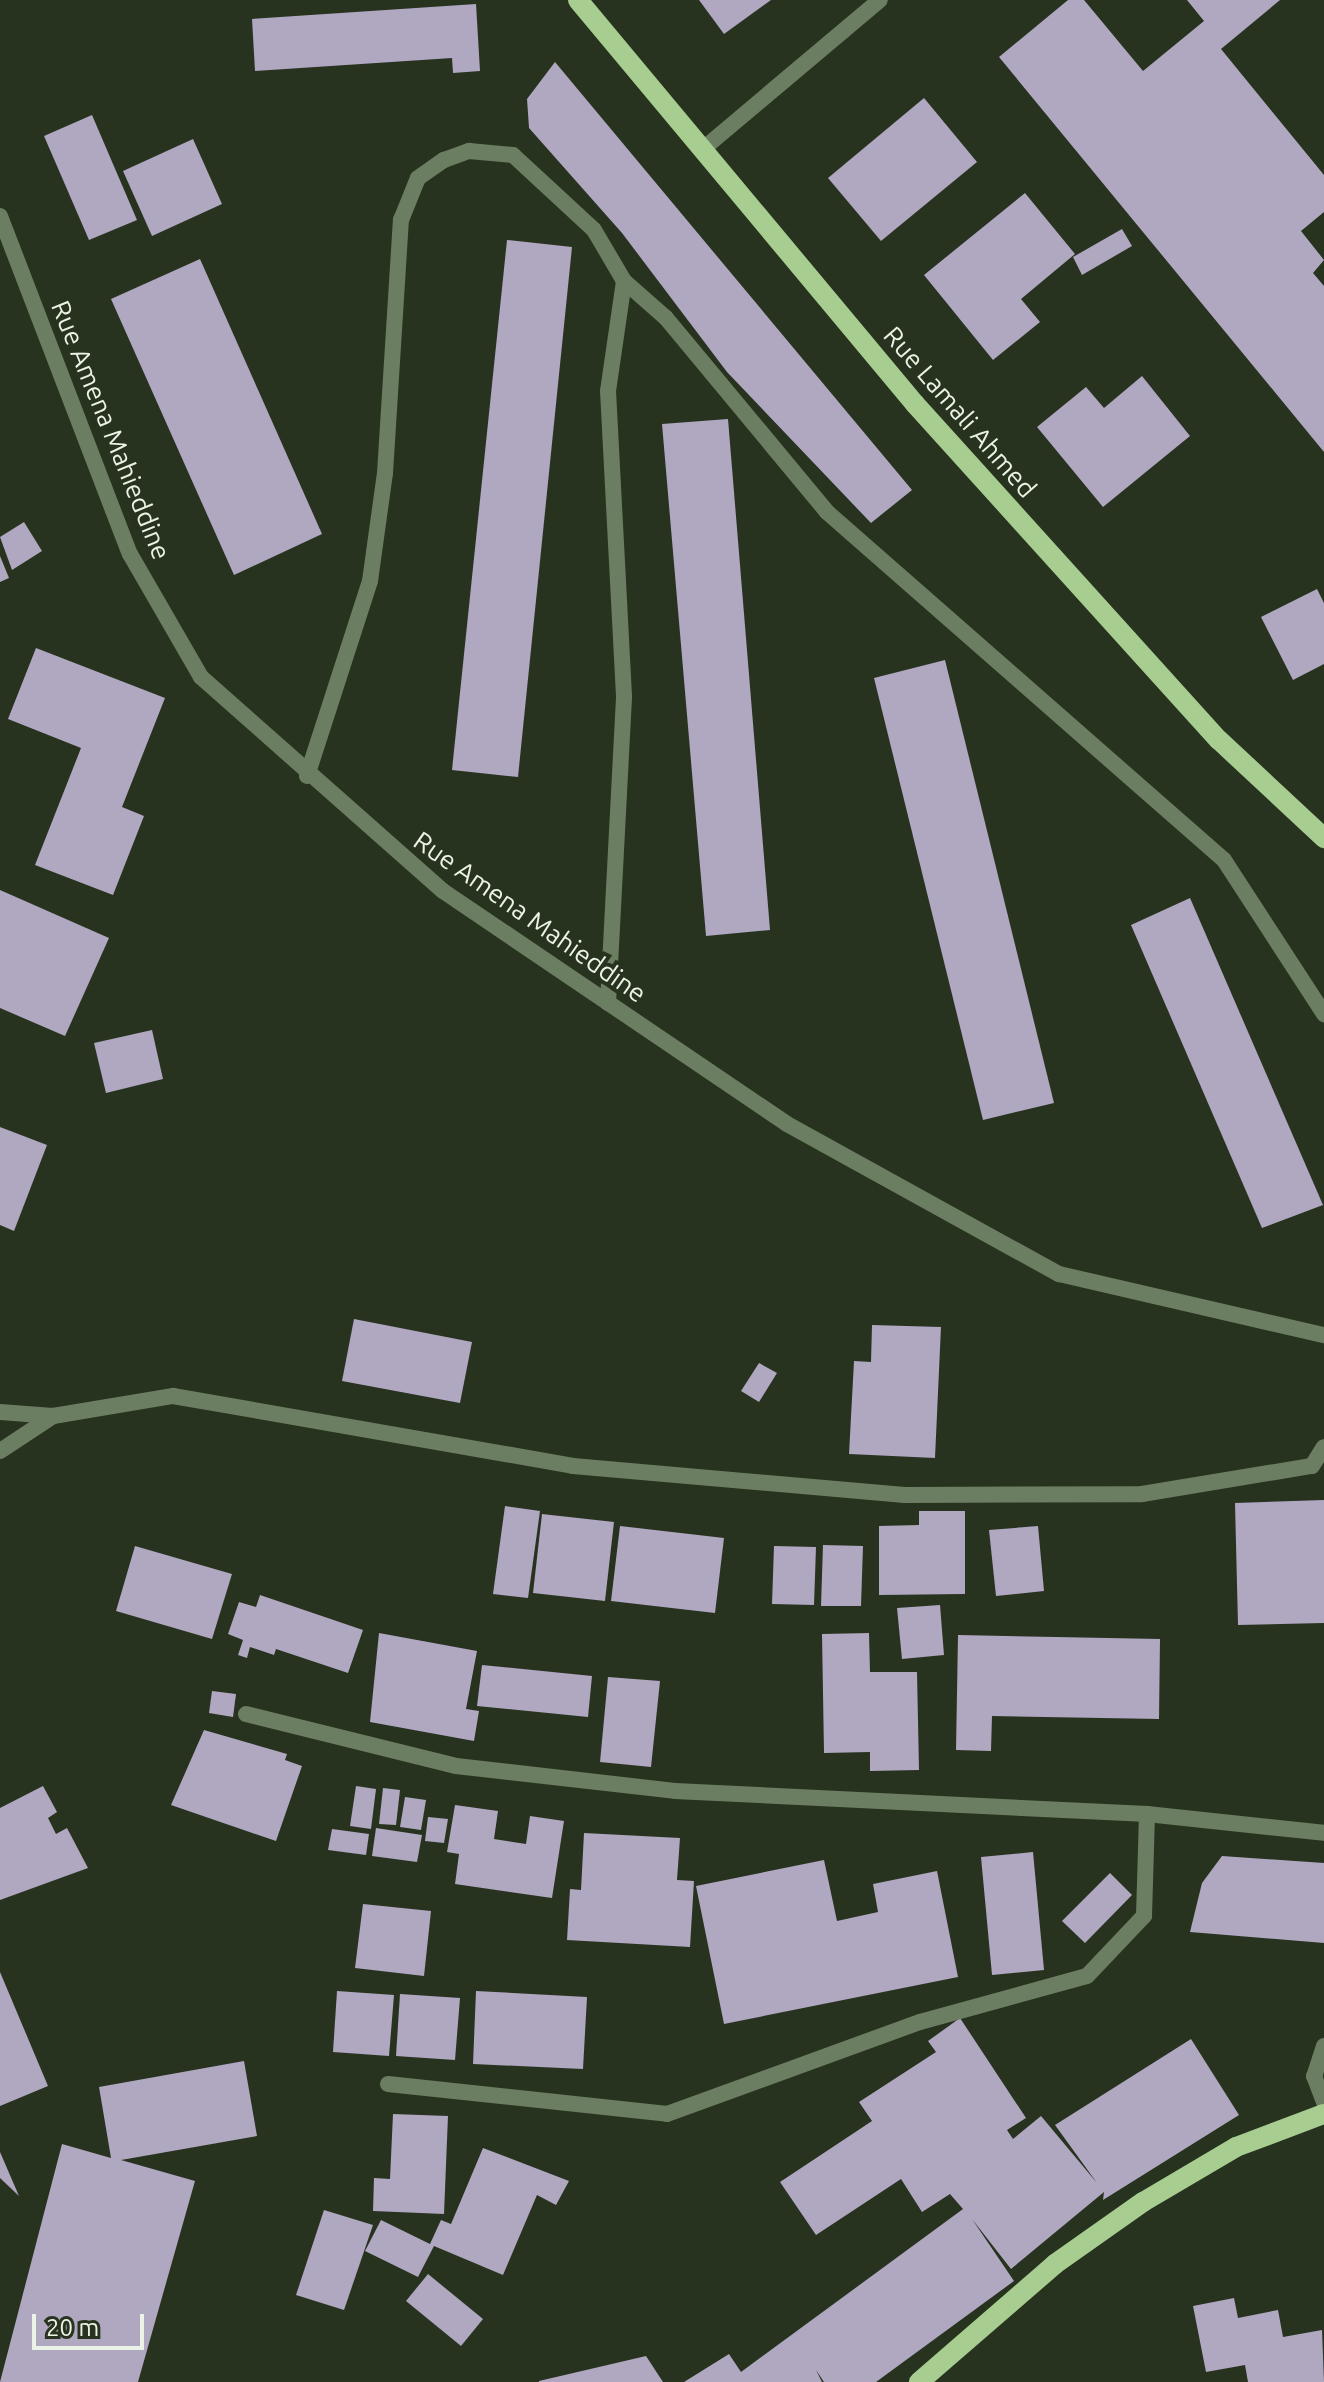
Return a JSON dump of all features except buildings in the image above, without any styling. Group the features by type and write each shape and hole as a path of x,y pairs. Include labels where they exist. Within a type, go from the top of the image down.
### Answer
{"main road":[{"name":"Rue Lamali Ahmed","path":"578,0 915,404 1219,740 1324,838"},
{"path":"919,2382 1055,2264 1143,2202 1236,2147 1324,2114"}],"street":[{"path":"703,149 880,0"},
{"path":"307,776 370,581 385,473 401,220 418,178 469,151 513,155 594,230 624,281 666,318 827,512 1224,860 1324,1014"},
{"name":"Rue Amena Mahieddine","path":"0,216 130,554 201,677 307,776 443,891 787,1124 1059,1274 1324,1335"},
{"path":"608,1003 624,696 608,391 624,281"},
{"path":"0,1412 53,1416 173,1396 573,1466 905,1495 1142,1494 1312,1466 1324,1447"},
{"path":"0,1451 53,1416"},
{"path":"246,1714 456,1766 675,1791 1147,1814 1324,1833"},
{"path":"388,2084 667,2114 920,2022 1087,1976 1144,1916 1147,1814"},
{"path":"1324,2046 1314,2076 1324,2102"}]}
